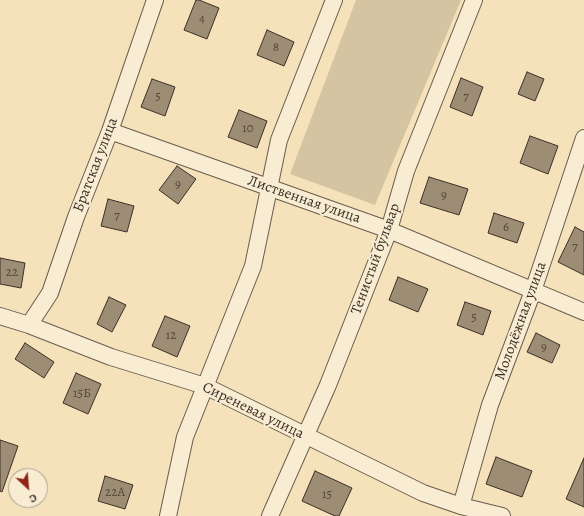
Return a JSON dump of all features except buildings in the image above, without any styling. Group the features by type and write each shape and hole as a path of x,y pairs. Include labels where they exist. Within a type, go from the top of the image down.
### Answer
{"street":[{"name":"Братская улица","path":"29,325 50,293 76,217 110,131 155,0"},
{"path":"168,516 185,437 253,266 280,140 334,0"},
{"name":"Тенистый бульвар","path":"270,516 328,385 389,230 406,171 474,0"},
{"name":"Лиственная улица","path":"110,131 389,230 584,312"},
{"name":"Молодёжная улица","path":"462,506 490,405 533,291 584,138"},
{"name":"Сиреневая улица","path":"0,316 29,325 111,358 205,386 423,493 462,506 502,516"}],"shaded area":[{"path":"356,0 461,0 375,205 290,174"}]}
